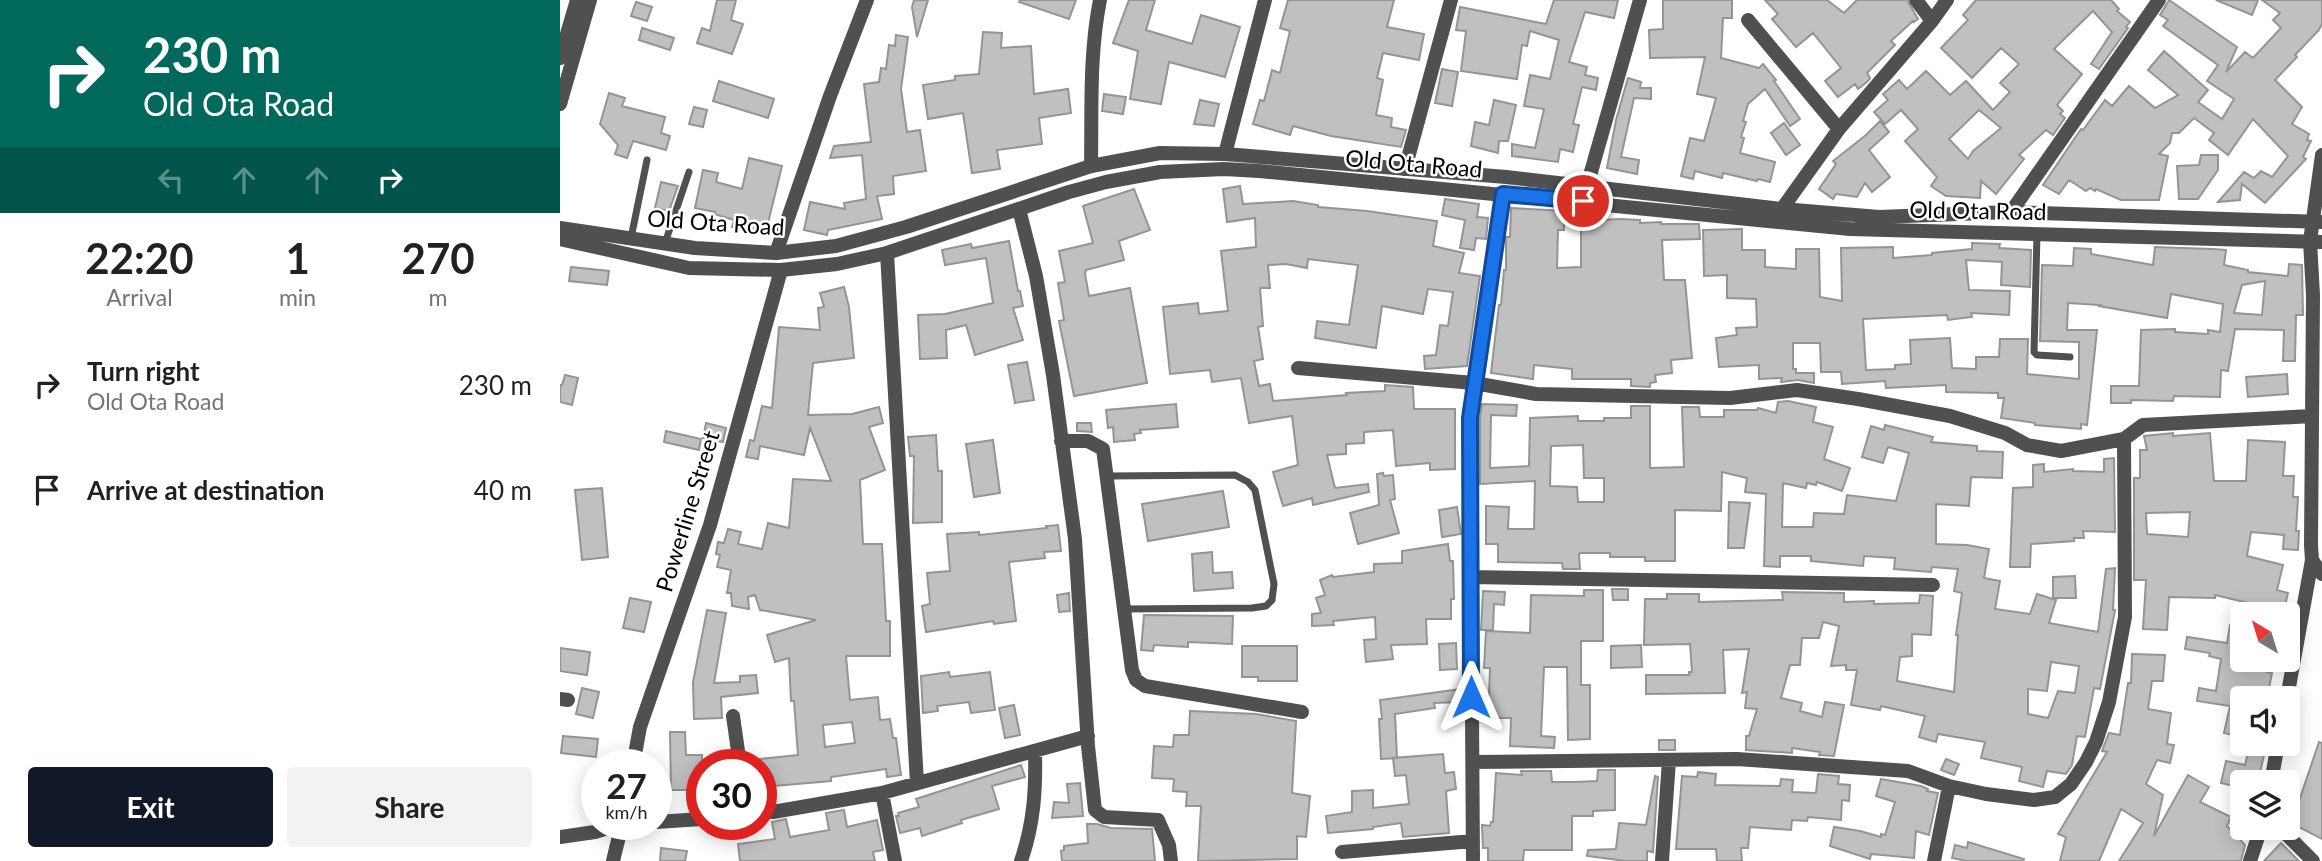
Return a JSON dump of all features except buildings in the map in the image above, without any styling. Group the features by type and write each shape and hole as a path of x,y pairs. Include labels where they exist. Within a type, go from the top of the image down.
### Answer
{"street":[{"path":"560,58 577,0"},
{"path":"560,104 590,0"},
{"path":"776,253 830,96 867,0"},
{"path":"1091,166 1093,32 1100,0"},
{"path":"1225,154 1265,0"},
{"path":"1405,169 1451,0"},
{"path":"1587,186 1640,0"},
{"path":"1916,0 1932,21"},
{"path":"1782,209 1839,129 1947,0"},
{"path":"2011,212 2159,0"},
{"path":"1748,20 1839,129"},
{"name":"Old Ota Road","path":"560,228 695,248 776,253 836,246 1091,166 1160,153 1225,154 1405,169 1587,186 1782,209 1903,217 2011,212 2317,221"},
{"path":"2289,686 2312,560 2313,295 2322,155"},
{"name":"Old Ota Road","path":"560,239 689,268 781,270 837,264 887,253 1105,182 1160,172 1224,169 1850,229 2316,242"},
{"path":"1473,861 1470,418 1503,194"},
{"path":"1019,209 1036,275 1062,441 1074,539 1095,810 1104,817 1158,820 1169,845 1171,861"},
{"path":"887,253 917,783"},
{"name":"Powerline Street","path":"636,749 640,727 710,525 781,270"},
{"path":"1298,368 1475,383 1527,393 1730,398 1797,390 1950,416 2005,433 2027,445 2061,451 2124,439 2143,425 2312,416"},
{"path":"1474,762 1737,759 1908,771 1949,786 2007,798 2034,800 2055,797 2071,784 2091,752 2109,702 2124,617 2124,439"},
{"path":"1062,441 1088,442 1103,449 1132,670 1136,680 1145,686 1302,712"},
{"path":"2312,560 2322,574"},
{"path":"1471,578 1933,585"},
{"path":"733,716 738,749"},
{"path":"777,811 882,793 1088,736"},
{"path":"1021,861 1036,793 1035,751"},
{"path":"1662,861 1669,760"},
{"path":"1934,861 1949,786"},
{"path":"882,793 895,861"},
{"path":"560,837 581,834"},
{"path":"613,861 618,840"},
{"path":"2250,861 2257,840"},
{"path":"2292,840 2313,861"},
{"path":"1342,852 1474,841"}],"lane":[{"path":"631,238 648,160"},
{"path":"666,243 689,172"},
{"path":"2037,234 2034,352 2037,355 2070,357"},
{"path":"1108,476 1235,475 1248,482 1255,490 1273,584 1272,600 1266,606 1125,609"}],"route":[{"path":"1471,697 1470,418 1503,194 1583,201"}]}
